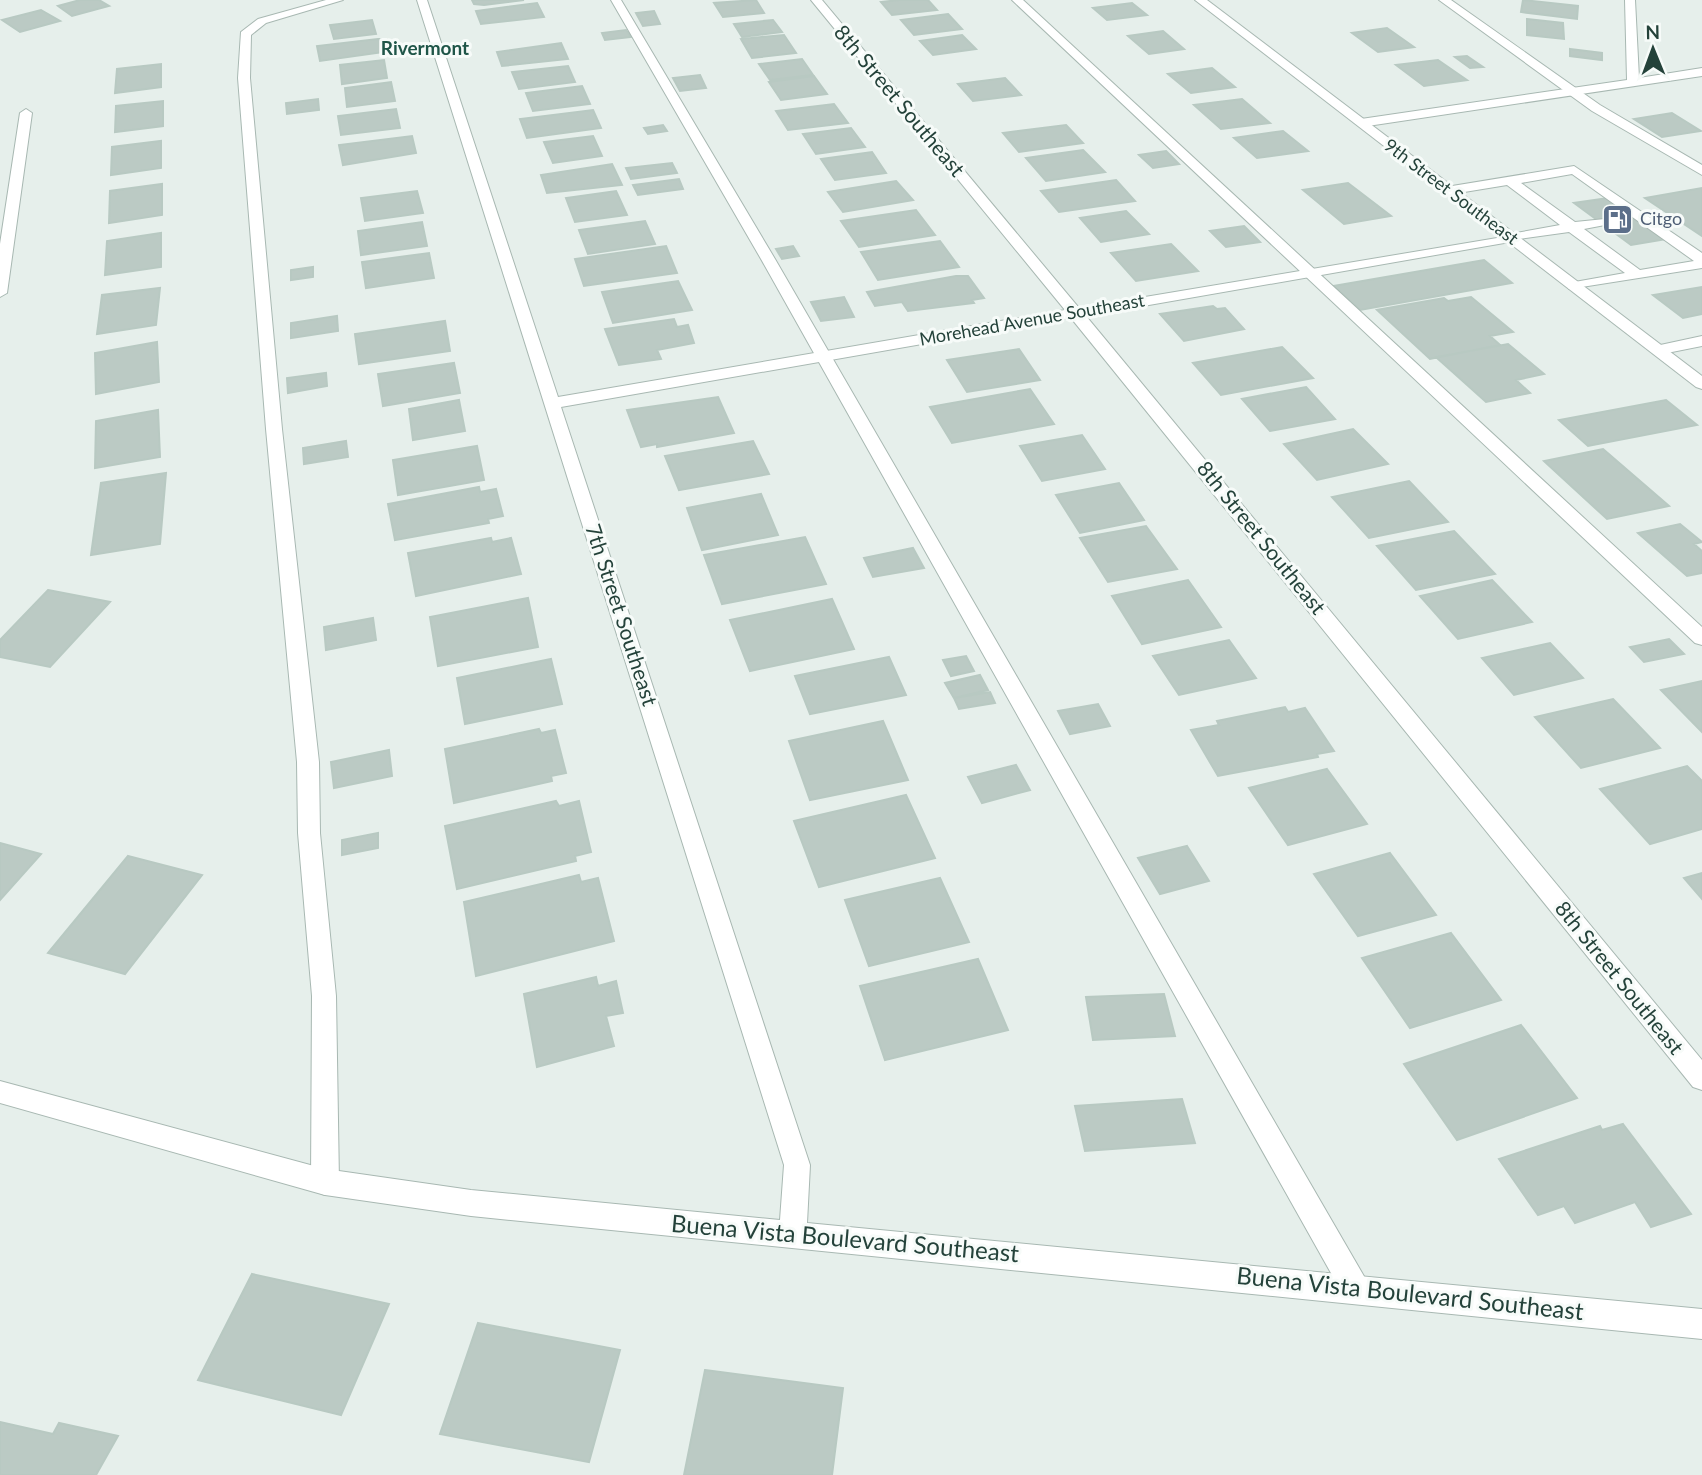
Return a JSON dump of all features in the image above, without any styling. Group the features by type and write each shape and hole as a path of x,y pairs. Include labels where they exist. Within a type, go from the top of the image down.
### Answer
{"street":[{"path":"325,1182 324,996 309,833 308,762 274,429 244,78 245,34 252,27 262,21 338,0"},
{"name":"7th Street Southeast","path":"422,0 797,1165 796,1212 791,1234"},
{"path":"616,0 768,260 1355,1288"},
{"name":"8th Street Southeast","path":"816,0 1235,506 1702,1079"},
{"path":"1017,0 1702,638"},
{"name":"9th Street Southeast","path":"1200,0 1446,191 1702,384"},
{"path":"1444,0 1574,92 1702,171"},
{"path":"1629,0 1633,83"},
{"path":"1361,123 1702,72"},
{"path":"0,293 26,113"},
{"path":"1446,191 1574,170 1702,262"},
{"path":"1510,181 1638,275"},
{"name":"Morehead Avenue Southeast","path":"553,403 1600,222"},
{"path":"1574,286 1702,262"},
{"path":"1657,350 1702,341"},
{"name":"Buena Vista Boulevard Southeast","path":"0,1092 325,1182 471,1203 1702,1324"}],"building":[{"path":"80,0 99,0 109,6 72,16 58,6"},
{"path":"472,0 524,0 484,5 474,4"},
{"path":"756,0 764,13 723,17 714,3"},
{"path":"928,0 937,10 892,15 881,2"},
{"path":"1523,0 1578,6 1577,19 1521,12"},
{"path":"537,3 544,17 481,24 476,11"},
{"path":"1132,3 1147,15 1107,20 1093,8"},
{"path":"41,10 60,21 20,32 2,20"},
{"path":"654,11 660,24 643,26 636,13"},
{"path":"948,14 962,29 914,35 901,20"},
{"path":"1527,19 1563,23 1564,39 1527,35"},
{"path":"372,20 376,34 334,39 330,25"},
{"path":"773,20 782,32 742,37 734,24"},
{"path":"1387,28 1414,47 1378,52 1352,33"},
{"path":"626,30 631,37 605,40 602,33"},
{"path":"1163,31 1184,49 1149,54 1128,36"},
{"path":"784,35 796,53 752,58 741,39"},
{"path":"962,35 976,49 933,55 920,41"},
{"path":"387,39 391,51 320,61 317,46"},
{"path":"561,43 568,59 502,66 497,52"},
{"path":"1570,49 1602,53 1602,60 1570,56"},
{"path":"1467,56 1483,67 1470,68 1455,57"},
{"path":"802,59 813,75 770,80 759,64"},
{"path":"384,60 387,78 342,84 340,65"},
{"path":"1438,60 1467,80 1424,86 1396,65"},
{"path":"161,64 161,87 115,93 117,69"},
{"path":"568,66 575,82 519,89 512,72"},
{"path":"1212,68 1235,87 1191,93 1168,74"},
{"path":"700,75 706,88 680,91 673,78"},
{"path":"814,76 827,94 781,100 769,82"},
{"path":"1005,78 1021,95 973,101 958,84"},
{"path":"391,82 395,101 347,107 345,88"},
{"path":"582,86 590,104 533,111 526,93"},
{"path":"318,99 319,110 287,114 286,103"},
{"path":"1242,99 1270,123 1221,129 1194,105"},
{"path":"163,101 163,126 115,132 116,106"},
{"path":"834,104 848,123 788,130 776,111"},
{"path":"396,109 400,128 341,135 338,116"},
{"path":"593,110 601,128 527,138 520,119"},
{"path":"1672,113 1701,131 1662,137 1634,119"},
{"path":"663,125 667,131 648,134 644,128"},
{"path":"1066,125 1083,143 1019,152 1003,133"},
{"path":"851,128 865,147 816,154 803,134"},
{"path":"1283,131 1308,151 1257,158 1234,138"},
{"path":"412,136 416,153 343,165 339,145"},
{"path":"593,136 602,156 553,163 544,142"},
{"path":"161,141 161,168 111,175 112,147"},
{"path":"1083,150 1105,172 1046,181 1026,158"},
{"path":"1166,151 1179,164 1153,168 1139,155"},
{"path":"872,152 886,173 835,180 821,159"},
{"path":"672,163 677,173 631,179 626,168"},
{"path":"612,164 622,185 547,193 541,175"},
{"path":"679,179 683,189 638,195 633,185"},
{"path":"1116,180 1135,201 1059,212 1041,191"},
{"path":"896,181 913,200 843,212 828,192"},
{"path":"1348,183 1391,216 1344,224 1303,190"},
{"path":"162,184 162,215 109,223 110,191"},
{"path":"1702,188 1702,236 1645,198"},
{"path":"417,191 423,213 365,221 361,198"},
{"path":"616,191 627,215 575,222 566,198"},
{"name":"Citgo","path":"1608,198 1667,239 1631,245 1574,203"},
{"path":"916,210 935,235 859,247 841,221"},
{"path":"1126,211 1149,234 1101,242 1080,218"},
{"path":"645,221 655,244 588,254 579,230"},
{"path":"422,222 427,246 361,255 358,231"},
{"path":"1244,226 1260,242 1226,247 1210,231"},
{"path":"161,233 161,267 105,275 107,241"},
{"path":"940,241 959,267 878,280 861,252"},
{"path":"1171,244 1198,271 1136,281 1111,253"},
{"path":"666,246 677,273 584,286 575,259"},
{"path":"793,246 799,256 782,259 776,249"},
{"path":"429,253 434,278 366,288 362,262"},
{"path":"1484,260 1512,283 1360,310 1334,286"},
{"path":"313,267 313,277 291,280 291,270"},
{"path":"968,276 984,298 972,300 974,303 908,311 902,302 875,306 867,292"},
{"path":"678,281 692,310 613,323 602,292"},
{"path":"1702,287 1702,314 1683,318 1653,295"},
{"path":"160,288 156,325 97,334 102,295"},
{"path":"844,297 854,317 821,321 811,302"},
{"path":"1471,297 1513,332 1490,336 1500,345 1430,359 1377,310 1444,298 1448,301"},
{"path":"1213,306 1217,309 1225,308 1244,329 1184,341 1160,314"},
{"path":"337,316 338,331 291,338 291,323"},
{"path":"674,319 677,327 688,325 694,343 657,350 661,359 619,365 605,329"},
{"path":"445,321 450,351 359,364 355,334"},
{"path":"157,342 159,382 96,394 95,353"},
{"path":"1508,344 1544,374 1516,380 1530,393 1486,402 1436,357"},
{"path":"1282,347 1313,378 1221,395 1193,363"},
{"path":"1019,349 1040,380 967,392 947,360"},
{"path":"454,363 460,393 383,406 378,374"},
{"path":"326,373 327,386 288,393 287,378"},
{"path":"1306,387 1335,419 1270,431 1242,399"},
{"path":"1030,389 1054,424 952,443 930,407"},
{"path":"718,397 734,433 657,447 657,444 641,447 627,410"},
{"path":"459,400 465,431 413,440 409,409"},
{"path":"1666,400 1697,425 1588,446 1559,420"},
{"path":"158,410 160,457 95,468 96,421"},
{"path":"1353,429 1388,464 1317,480 1284,444"},
{"path":"1082,435 1105,469 1042,481 1020,446"},
{"path":"346,441 348,457 304,464 303,448"},
{"path":"753,441 769,474 679,490 665,456"},
{"path":"477,446 484,480 398,495 393,460"},
{"path":"1603,449 1669,506 1607,519 1544,461"},
{"path":"166,473 160,544 91,555 101,483"},
{"path":"1409,481 1448,522 1369,538 1332,497"},
{"path":"1119,483 1144,520 1080,533 1056,495"},
{"path":"479,487 480,492 496,489 503,516 488,519 489,523 395,540 388,504"},
{"path":"761,494 778,535 702,550 687,508"},
{"path":"1680,524 1702,542 1694,544 1702,551 1702,573 1687,576 1638,533"},
{"path":"1146,526 1177,569 1108,582 1080,538"},
{"path":"1454,531 1495,574 1416,590 1377,546"},
{"path":"805,537 826,584 722,604 704,555"},
{"path":"491,538 492,542 511,538 521,574 416,596 408,553"},
{"path":"913,548 924,568 873,577 864,558"},
{"path":"1188,580 1221,627 1142,644 1112,596"},
{"path":"1492,580 1532,622 1458,639 1420,596"},
{"path":"48,590 110,602 50,667 0,657 0,640"},
{"path":"528,598 538,647 438,666 430,617"},
{"path":"832,599 854,649 750,671 730,620"},
{"path":"373,618 376,640 326,650 324,627"},
{"path":"1669,639 1684,654 1644,662 1630,647"},
{"path":"1229,640 1256,678 1179,695 1153,656"},
{"path":"1550,643 1583,678 1514,695 1482,658"},
{"path":"966,656 974,671 951,676 943,660"},
{"path":"889,657 906,695 810,714 795,676"},
{"path":"551,659 562,704 465,724 457,678"},
{"path":"980,675 988,690 954,698 945,683"},
{"path":"1702,681 1702,732 1661,690"},
{"path":"990,692 995,703 959,709 954,698"},
{"path":"1613,699 1660,748 1581,768 1535,717"},
{"path":"1098,704 1110,726 1070,734 1058,711"},
{"path":"1285,707 1288,712 1305,708 1334,751 1317,754 1318,757 1218,776 1191,730 1219,725 1217,721"},
{"path":"883,721 908,780 810,800 789,741"},
{"path":"539,729 541,733 555,730 566,773 551,776 552,781 454,803 445,749"},
{"path":"389,750 392,776 334,788 331,762"},
{"path":"1016,765 1030,790 982,803 968,777"},
{"path":"1687,766 1702,781 1702,829 1650,844 1600,789"},
{"path":"1327,769 1367,824 1288,845 1249,788"},
{"path":"906,795 935,858 819,887 794,821"},
{"path":"556,801 559,806 579,801 591,852 575,856 576,861 457,889 445,826"},
{"path":"378,833 378,848 342,855 342,840"},
{"path":"0,843 41,854 0,900"},
{"path":"1187,846 1209,881 1160,894 1138,858"},
{"path":"1390,853 1436,915 1358,936 1314,874"},
{"path":"128,856 202,875 125,974 48,953"},
{"path":"1702,873 1702,899 1684,878"},
{"path":"579,875 581,882 598,878 614,941 476,976 464,902"},
{"path":"940,878 969,942 869,966 845,900"},
{"path":"1451,933 1501,1000 1410,1028 1362,958"},
{"path":"978,959 1008,1030 885,1060 860,986"},
{"path":"596,977 598,986 616,981 623,1013 606,1016 614,1046 537,1067 524,994"},
{"path":"1164,994 1175,1036 1093,1040 1086,997"},
{"path":"1521,1025 1577,1098 1457,1140 1404,1064"},
{"path":"1182,1099 1195,1143 1085,1151 1075,1106"},
{"path":"1623,1124 1691,1214 1651,1227 1635,1202 1575,1223 1564,1206 1538,1215 1499,1159 1600,1126 1602,1130"},
{"path":"252,1274 389,1304 341,1415 198,1380"},
{"path":"478,1323 620,1350 589,1462 440,1434"},
{"path":"705,1370 843,1388 832,1475 684,1475"},
{"path":"0,1422 53,1434 59,1423 118,1436 96,1475 0,1475"}],"place":[{"name":"Citgo","path":"1617,219"}],"district":[{"name":"Rivermont","path":"425,48"}]}
